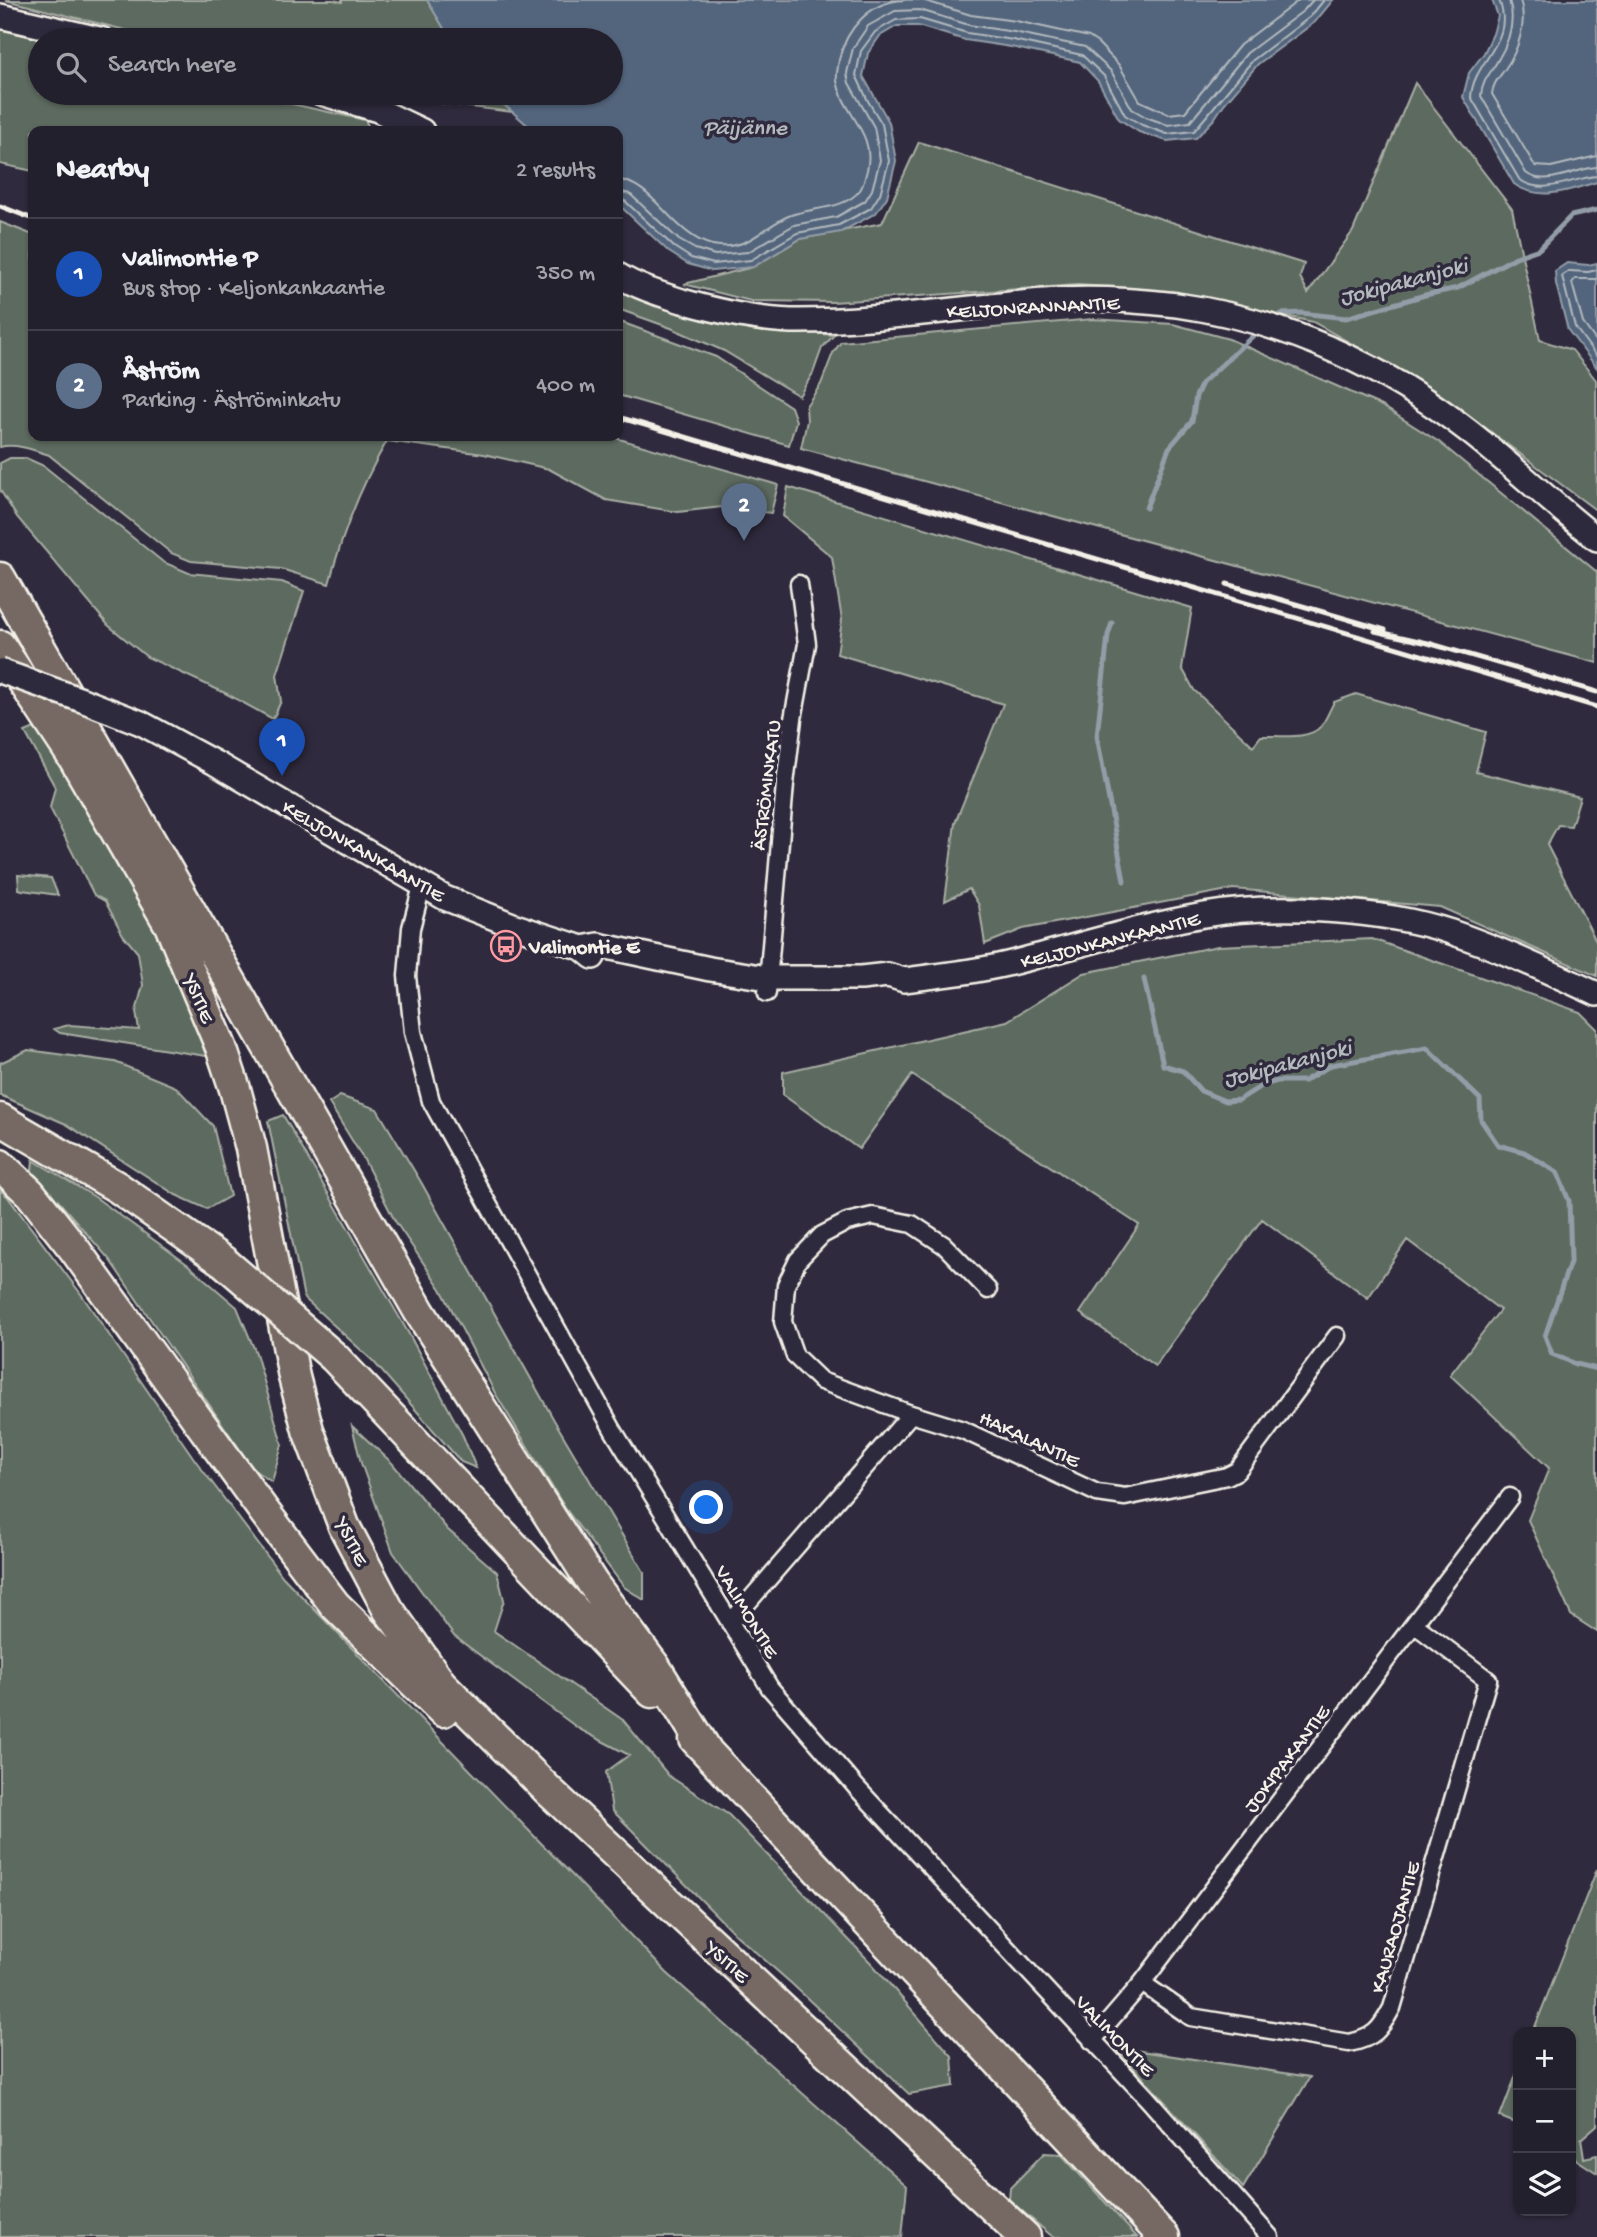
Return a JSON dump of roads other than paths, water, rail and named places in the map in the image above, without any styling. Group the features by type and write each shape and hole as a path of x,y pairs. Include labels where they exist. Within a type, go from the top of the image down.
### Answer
{"highway":[{"path":"0,578 419,1311 593,1584 655,1667 708,1753"},
{"name":"YSITIE","path":"0,646 75,760 170,925 221,1047 251,1148 294,1377 312,1442 344,1526 388,1609 441,1684 548,1791 1025,2237"},
{"path":"0,1119 117,1187 224,1262 334,1357 618,1654 1164,2237"},
{"path":"0,1165 30,1193 75,1251 335,1605 493,1759 548,1791"}],"main road":[{"path":"0,16 52,28"},
{"path":"361,105 412,126"},
{"name":"KELJONRANNANTIE","path":"623,277 661,295 723,313 790,321 1079,299 1177,305 1236,317 1308,340 1399,383 1471,433 1597,539"},
{"name":"KELJONKANKAANTIE","path":"0,671 82,699 141,723 215,763 445,898 514,926 582,948 594,959 624,967 767,986 862,993 890,989 904,980 1016,962 1141,928 1206,915 1258,909 1310,910 1385,918 1448,931 1506,953 1597,994"}],"street":[{"name":"ÄSTRÖMINKATU","path":"767,986 785,784 793,719 807,644 799,584"},
{"name":"VALIMONTIE","path":"422,886 411,928 407,976 413,1032 431,1101 613,1430 730,1623 771,1688 857,1788 1147,2098 1270,2237"},
{"name":"HAKALANTIE","path":"988,1290 944,1245 912,1224 873,1216 847,1222 822,1235 798,1260 786,1285 783,1322 795,1356 821,1381 963,1430 1097,1493 1125,1497 1227,1476 1237,1471 1337,1336"},
{"path":"730,1623 911,1414"},
{"name":"JOKIPAKANTIE","path":"1092,2041 1142,1983 1510,1497"},
{"name":"KAURAOJANTIE","path":"1142,1983 1191,2017 1349,2043 1368,2039 1383,2025 1392,2008 1488,1680 1413,1624"}],"water":[{"name":"Päijänne","path":"427,0 1333,0 1315,22 1258,64 1196,138 1167,141 1139,132 1119,119 1098,81 1080,62 965,40 918,26 897,26 880,36 868,53 863,76 889,122 896,161 887,197 876,213 841,232 800,239 753,267 712,271 688,264 669,252 623,209 623,126 528,126 505,105 623,105 623,28 444,28"},
{"path":"1492,0 1597,0 1597,182 1555,193 1534,192 1514,184 1463,97 1469,73 1484,53 1493,34 1498,16"},
{"path":"1567,263 1597,263 1597,368 1568,330 1555,271"}],"waterway":[{"name":"Jokipakanjoki","path":"1281,314 1301,313 1346,318 1458,288 1516,257 1539,249 1571,216 1597,210"},
{"name":"Jokipakanjoki","path":"1146,508 1169,448 1192,421 1196,396 1202,383 1256,333"},
{"name":"Jokipakanjoki","path":"1112,623 1108,635 1097,736 1124,881"},
{"name":"Jokipakanjoki","path":"1144,979 1163,1065 1183,1071 1201,1091 1225,1101 1239,1100 1261,1086 1277,1081 1304,1081 1331,1065 1427,1048 1480,1099 1481,1120 1498,1145 1524,1152 1557,1172 1569,1201 1571,1259 1545,1336 1552,1354 1597,1369"}],"railway":[{"path":"0,206 28,217"},
{"path":"623,418 1597,707"},
{"path":"1227,584 1385,630"},
{"path":"1375,631 1428,643 1597,692"}],"place":[{"name":"Åström","path":"744,541"},
{"name":"Valimontie P","path":"282,776"},
{"name":"Valimontie E","path":"506,946"}]}
